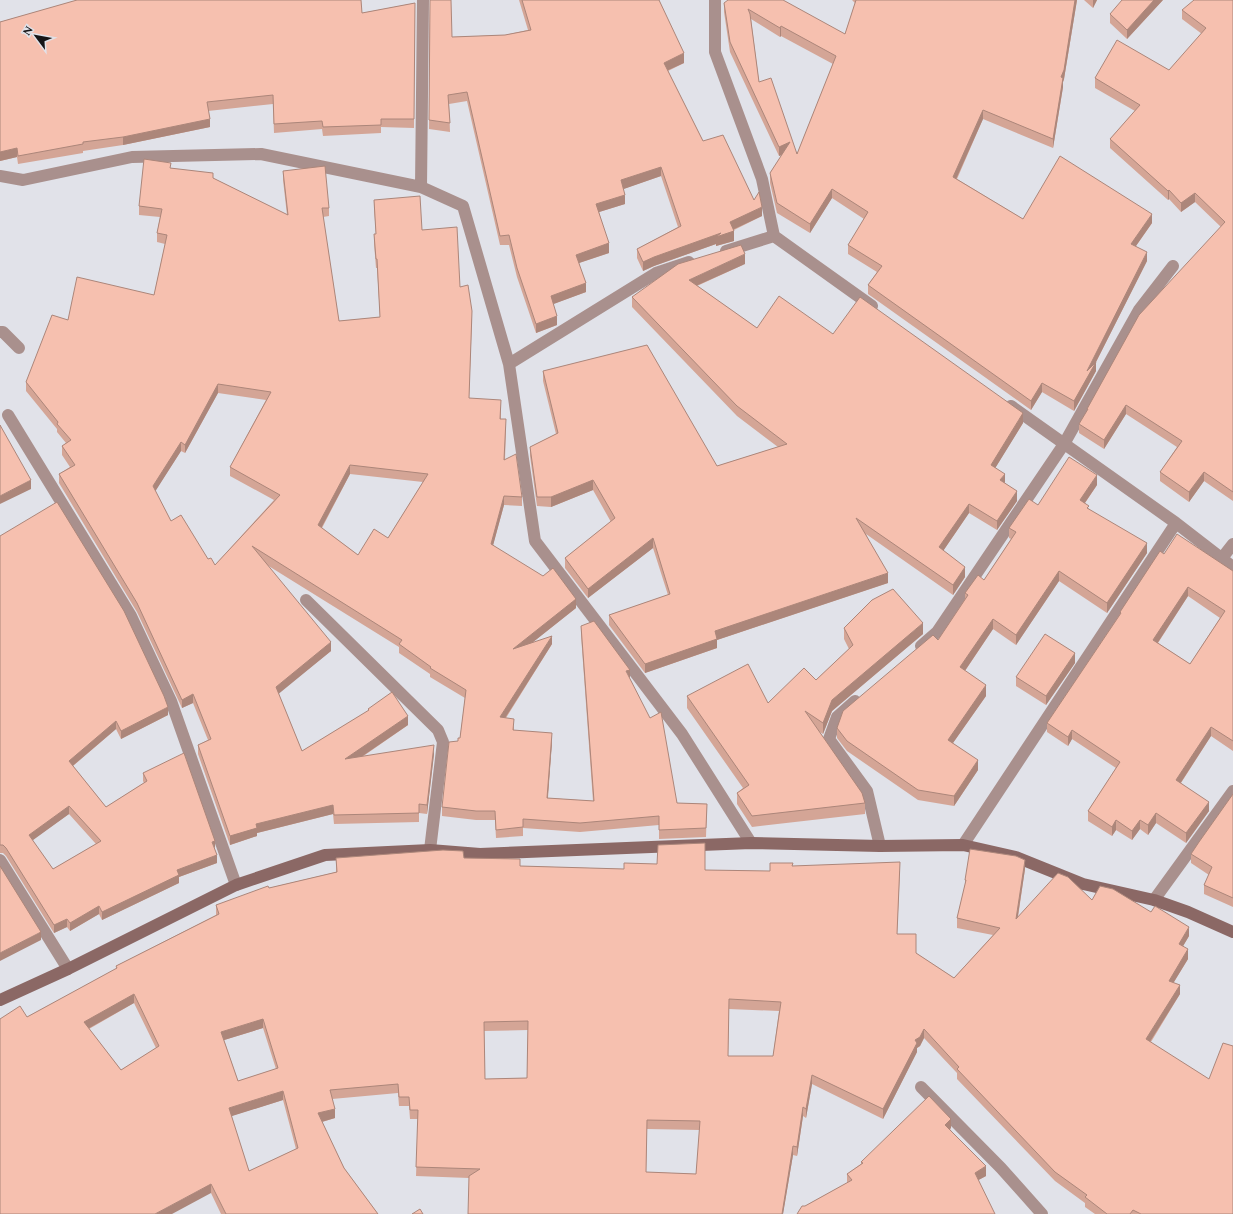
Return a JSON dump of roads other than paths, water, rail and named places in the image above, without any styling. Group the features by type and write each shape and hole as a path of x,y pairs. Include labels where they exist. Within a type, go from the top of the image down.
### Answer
{"street":[{"path":"421,187 423,0"},
{"path":"716,0 715,52 762,179 774,236 884,315"},
{"path":"0,176 23,180 132,157 261,154 421,187 463,206 508,364 534,541 682,734 751,843"},
{"path":"715,254 774,236"},
{"path":"508,364 656,273 700,259"},
{"path":"914,652 937,632 1064,444 1139,310 1173,266"},
{"path":"0,332 3,332 19,348"},
{"path":"1000,398 1176,523 1233,567"},
{"path":"8,415 131,616 171,701 236,885"},
{"path":"963,845 1176,523"},
{"path":"1222,558 1233,544"},
{"path":"306,600 438,730 444,742 430,850"},
{"path":"867,692 837,717 829,739 868,791 880,846"},
{"path":"1154,900 1233,791"},
{"path":"0,1000 68,969 236,885 325,855 430,850 480,854 751,843 880,846 963,845 1016,857 1083,884 1154,900 1188,912 1233,932"},
{"path":"0,860 68,969"},
{"path":"921,1087 1001,1168 1042,1214"}]}
